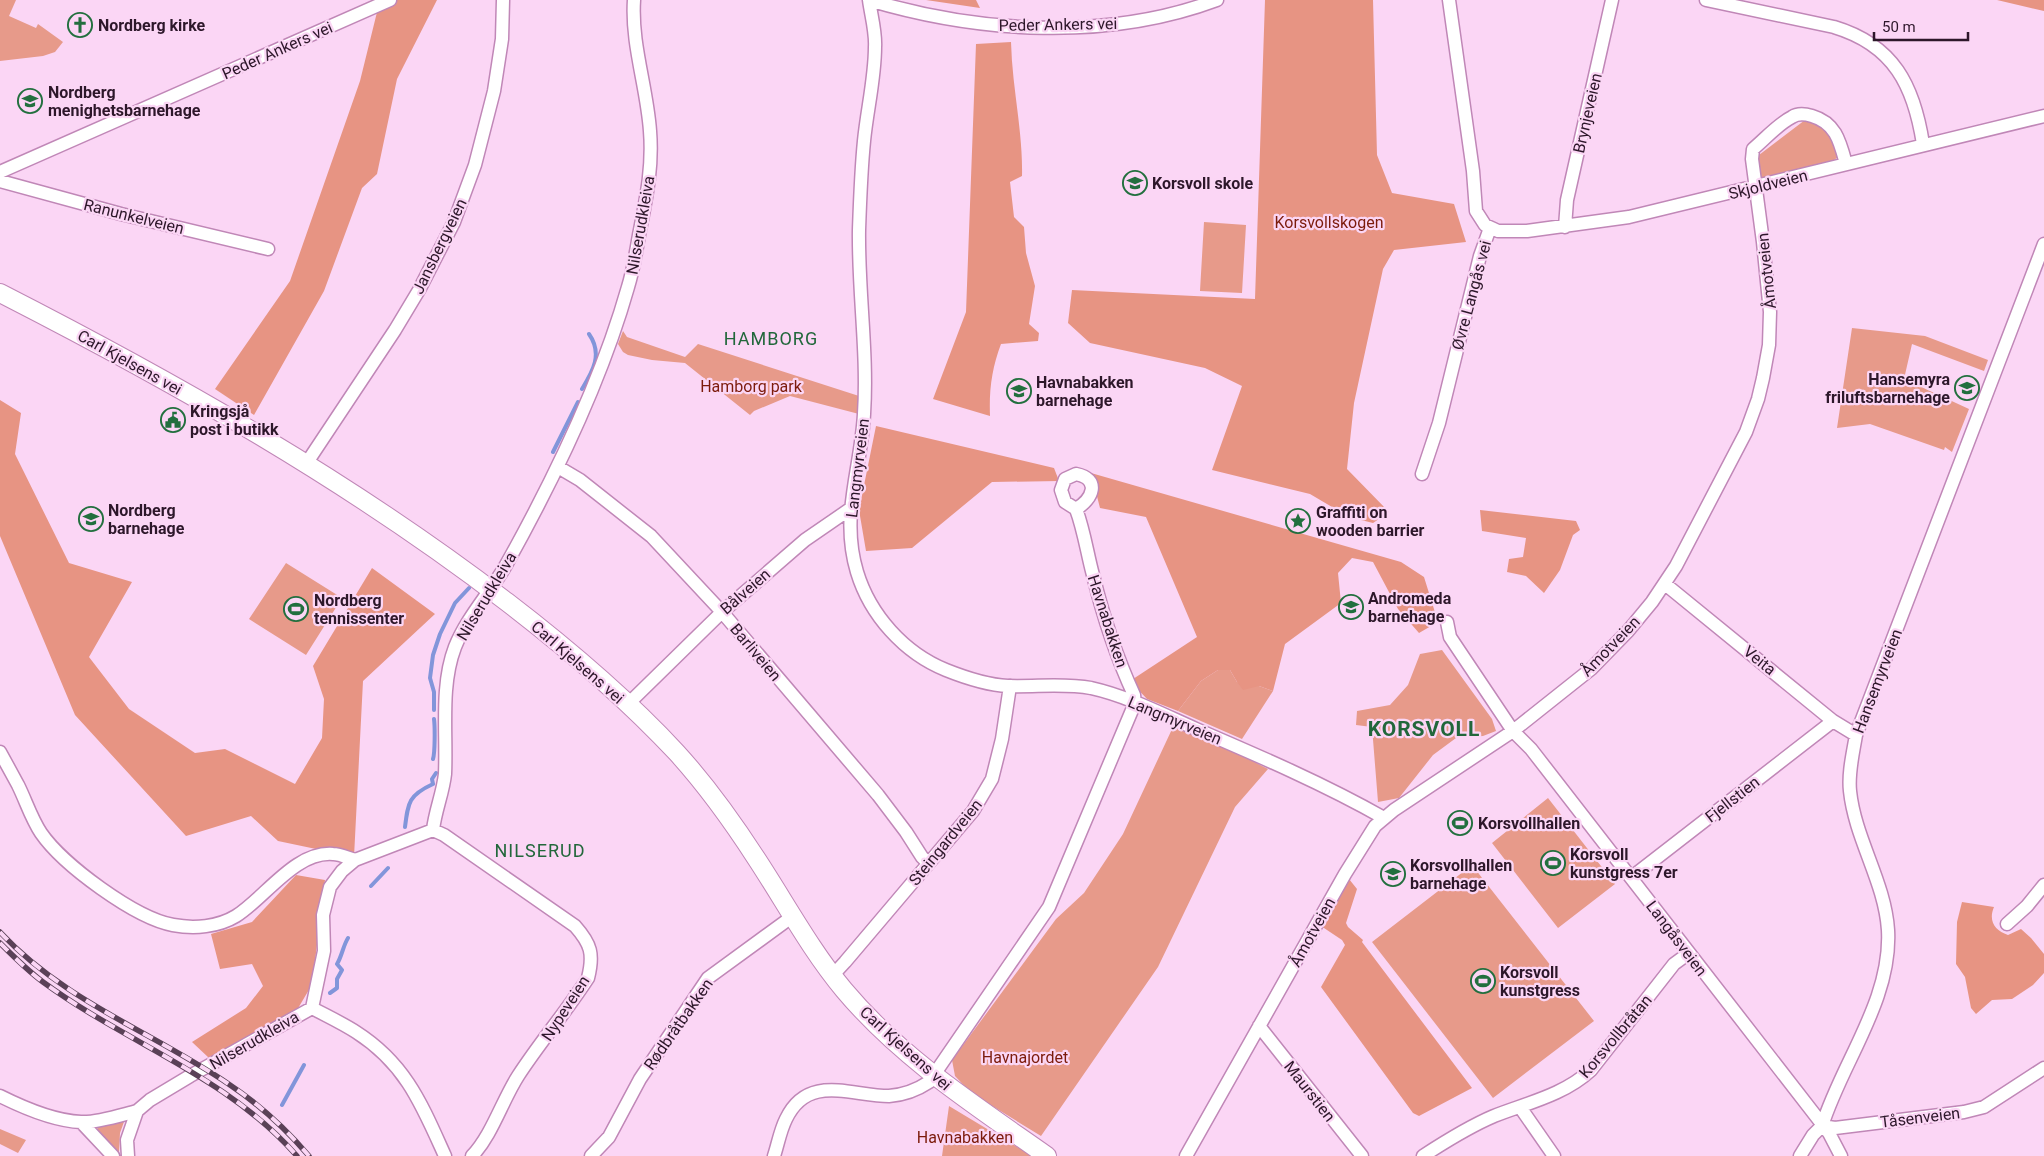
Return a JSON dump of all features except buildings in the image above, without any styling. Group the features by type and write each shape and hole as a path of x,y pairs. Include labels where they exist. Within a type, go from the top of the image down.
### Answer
{"main road":[{"name":"Carl Kjelsens vei","path":"0,293 155,375 306,464 408,530 490,589 550,636 628,704 677,753 721,806 833,975 878,1026 935,1075 1047,1156"}],"street":[{"name":"Peder Ankers vei","path":"0,172 390,0"},
{"name":"Jansbergveien","path":"306,464 395,330 419,290 454,222 475,165 494,91 502,39 503,0"},
{"name":"Nilserudkleiva","path":"137,1111 150,1100 190,1076 312,1008 324,951 323,915 330,887 342,871 355,860 433,830 445,776 447,687 450,662 460,634 505,567 558,467 612,340 629,285 651,175 650,130 638,56 633,15 634,0"},
{"name":"Peder Ankers vei","path":"869,0 931,15 1003,26 1050,27 1130,22 1181,12 1217,0"},
{"name":"Langmyrveien","path":"869,0 875,46 864,143 859,232 865,400 861,451 850,510 850,540 857,571 870,602 889,630 914,652 946,670 980,682 1010,686 1054,685 1088,688 1135,703 1221,739 1359,804 1384,818"},
{"name":"Øvre Langås vei","path":"1422,474 1438,423 1480,256 1490,228 1479,218 1476,210 1473,171 1449,0"},
{"name":"Brynjeveien","path":"1565,226 1567,200 1612,0"},
{"path":"1706,0 1834,27 1858,36 1871,44 1891,62 1908,86 1919,121 1923,144"},
{"name":"Åmotveien","path":"1186,1156 1355,856 1371,832 1384,818 1513,731 1605,656 1628,631 1665,584 1746,432 1758,399 1763,378 1769,345 1770,312 1752,149 1792,117 1798,114 1806,114 1818,118 1832,127 1841,143 1846,164"},
{"name":"Skjoldveien","path":"1490,228 1510,232 1629,217 2044,116"},
{"name":"Ranunkelveien","path":"0,181 131,216 268,249"},
{"name":"Hansemyrveien","path":"1822,1126 1871,1012 1887,961 1888,931 1886,914 1855,813 1850,790 1856,735 2044,244"},
{"name":"Barliveien","path":"558,467 580,480 651,536 722,612 878,795 928,863"},
{"name":"Havnabakken","path":"1076,509 1082,524 1093,574 1108,627 1134,695 1135,703"},
{"name":"Bålveien","path":"628,704 722,612 805,540 850,510"},
{"name":"Veita","path":"1665,584 1833,721 1856,735"},
{"name":"Langåsveien","path":"1448,622 1450,637 1513,731 1531,749 1632,877 1689,954 1829,1133 1841,1156"},
{"name":"Steingardveien","path":"833,975 973,811 992,779 1000,746 1010,686"},
{"path":"774,1156 785,1120 792,1109 809,1095 823,1090 837,1089 890,1096 915,1090 935,1075 1049,907 1135,703"},
{"name":"Fjellstien","path":"1632,877 1833,721"},
{"path":"0,752 34,821 56,851 88,879 113,897 171,925 192,928 216,924 235,916 298,863 314,857 332,853 355,860"},
{"name":"Nypeveien","path":"433,830 444,835 574,926 587,940 592,961 588,978 519,1075 507,1094 481,1146 472,1156"},
{"path":"2006,924 2027,906 2044,885"},
{"name":"Rødbråtbakken","path":"590,1156 609,1137 640,1079 708,978 793,916"},
{"name":"Korsvollbråtan","path":"1427,1155 1475,1124 1558,1092 1586,1074 1674,964 1689,954"},
{"path":"312,1008 356,1032 390,1059 410,1084 445,1156"},
{"name":"Maurstien","path":"1259,1026 1362,1156"},
{"name":"Tåsenveien","path":"1822,1126 1836,1128 1964,1112 1984,1106 2044,1068"},
{"path":"0,1096 19,1105 53,1116 81,1122 137,1111 128,1140 128,1156"},
{"path":"1520,1107 1554,1156"},
{"path":"81,1122 113,1156"},
{"path":"1800,1156 1813,1135 1822,1126"}],"green space":[{"path":"0,0 16,0 9,16 36,28 38,24 63,42 55,52 43,56 0,61"},
{"path":"380,0 437,0 397,79 377,174 362,188 324,291 254,415 215,389 290,281 360,81"},
{"path":"926,0 976,0 980,8"},
{"name":"Korsvollskogen","path":"1265,0 1373,0 1377,155 1392,193 1454,204 1466,242 1394,250 1383,269 1354,403 1347,469 1389,512 1373,523 1349,517 1310,494 1212,470 1242,386 1205,368 1090,343 1068,323 1072,290 1255,299"},
{"path":"1997,0 2044,0 2044,11"},
{"path":"1011,42 1021,142 1022,176 1010,182 1014,217 1024,227 1026,253 1035,286 1029,324 1039,333 1038,341 1001,344 992,379 990,416 933,399 966,312 976,44"},
{"path":"1805,120 1830,130 1839,156 1833,161 1762,178 1758,174 1759,155"},
{"path":"1204,222 1246,225 1242,293 1200,291"},
{"path":"1852,328 1925,336 1988,360 1984,371 1912,344 1904,379 1969,409 1952,452 1945,447 1944,450 1870,424 1837,428"},
{"name":"Hamborg park","path":"623,331 627,337 685,357 698,344 859,396 859,414 790,396 754,411 750,415 685,363 652,360 628,355 623,352 618,344"},
{"path":"0,400 21,413 15,454 69,563 132,582 89,657 129,709 195,753 225,749 295,784 322,738 324,699 313,666 372,568 435,614 363,681 354,857 278,841 251,816 186,836 75,715 0,536"},
{"path":"876,426 1054,468 1059,481 992,482 912,548 866,551 859,510"},
{"path":"1091,473 1401,562 1424,577 1438,622 1419,633 1398,609 1373,562 1352,558 1338,573 1341,603 1285,644 1273,691 1259,686 1243,690 1230,670 1218,670 1201,681 1178,711 1147,699 1130,681 1197,637 1146,517 1100,508"},
{"path":"1480,510 1576,521 1580,530 1573,535 1560,570 1544,593 1526,576 1507,572 1509,559 1523,557 1526,538 1482,531"},
{"name":"Nordberg tennissenter","path":"286,563 342,598 306,655 249,619"},
{"path":"1442,650 1492,719 1496,731 1483,736 1456,738 1433,755 1399,798 1378,802 1372,727 1356,725 1357,711 1390,705 1408,685 1420,654"},
{"path":"1218,670 1230,670 1237,682 1273,691 1242,739 1178,711 1201,681"},
{"name":"Havnajordet","path":"1173,727 1235,752 1268,769 1235,807 1158,967 1041,1136 971,1093 955,1076 952,1060 1056,919 1084,893 1123,834"},
{"name":"Korsvoll kunstgress 7er","path":"1548,798 1615,884 1558,928 1492,843"},
{"name":"Korsvoll kunstgress","path":"1472,865 1594,1021 1493,1098 1372,942"},
{"path":"296,875 325,880 310,988 297,1010 281,1022 209,1058 192,1042 246,1008 263,986 252,964 220,969 211,934 252,922"},
{"path":"1349,879 1357,889 1346,923 1348,927 1363,940 1362,942 1472,1088 1419,1116 1413,1113 1321,987 1345,945 1342,940 1321,926"},
{"path":"1962,902 1994,907 1992,921 1999,931 2008,935 2021,929 2044,954 2044,973 2033,985 2012,999 1992,1000 1976,1014 1971,1008 1965,977 1956,964 1957,922"},
{"name":"Havnabakken","path":"949,1106 1032,1156 942,1156"},
{"path":"125,1119 120,1133 119,1152 117,1154 96,1133 99,1124"},
{"path":"0,1129 26,1140 18,1153 0,1144"}],"waterway":[{"path":"582,389 593,369 596,355 593,341 589,334"},
{"path":"553,452 578,402"},
{"path":"434,710 434,692 430,678 433,655 440,634 455,603 469,588"},
{"path":"433,759 435,740 434,719"},
{"path":"405,827 407,811 411,800 419,792 433,784 432,779 436,773"},
{"path":"371,886 388,868"},
{"path":"330,993 337,988 337,979 342,970 337,964 348,938"},
{"path":"282,1105 304,1065"}],"railway":[{"path":"0,932 52,978 110,1015 201,1066 241,1093 272,1118 309,1156"},
{"path":"0,943 43,982 75,1004 208,1082 239,1104 269,1128 297,1156"}],"place":[{"name":"Nordberg kirke","path":"80,25"},
{"name":"Nordberg menighetsbarnehage","path":"30,101"},
{"name":"Korsvoll skole","path":"1135,183"},
{"name":"Hansemyra friluftsbarnehage","path":"1967,388"},
{"name":"Havnabakken barnehage","path":"1019,391"},
{"name":"Kringsjå post i butikk","path":"173,420"},
{"name":"Nordberg barnehage","path":"91,519"},
{"name":"Graffiti on wooden barrier","path":"1298,521"},
{"name":"Andromeda barnehage","path":"1351,607"},
{"name":"Nordberg tennissenter","path":"296,609"},
{"name":"Korsvollhallen","path":"1460,823"},
{"name":"Korsvoll kunstgress 7er","path":"1553,863"},
{"name":"Korsvollhallen barnehage","path":"1393,874"},
{"name":"Korsvoll kunstgress","path":"1483,981"}],"district":[{"name":"HAMBORG","path":"771,339"},
{"name":"KORSVOLL","path":"1424,729"},
{"name":"NILSERUD","path":"540,851"}]}
